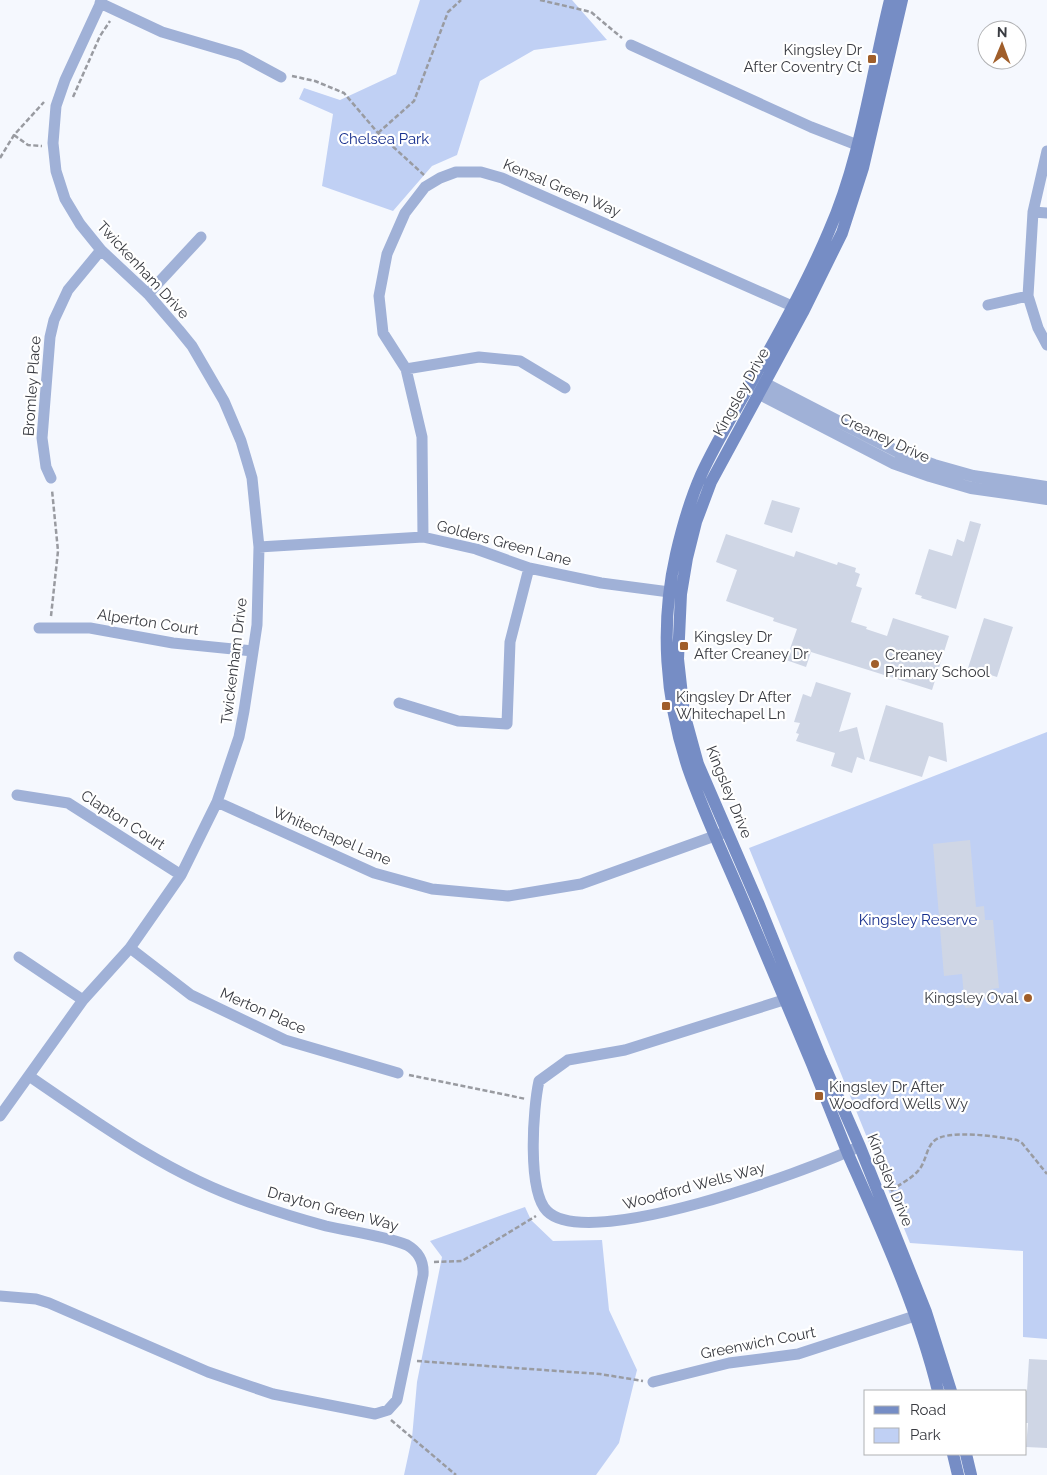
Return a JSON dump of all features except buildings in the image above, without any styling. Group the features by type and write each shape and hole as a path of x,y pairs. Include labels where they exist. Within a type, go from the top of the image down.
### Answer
{"main road":[{"name":"Kingsley Drive","path":"890,0 853,201 842,232 756,386 711,482 696,522 687,558 675,593 678,659 684,713 698,764 721,834 759,905 811,1060 848,1152 920,1314 938,1390"},
{"name":"Kingsley Drive","path":"863,147 902,0"},
{"name":"Kingsley Drive","path":"790,998 860,1146 920,1314 951,1390"},
{"path":"953,1455 958,1475"},
{"path":"966,1455 971,1475"}],"street":[{"path":"101,2 169,34 240,55 283,76"},
{"name":"Twickenham Drive","path":"0,1116 83,1000 130,948 181,874 217,802 239,737 257,625 259,547 252,478 241,441 224,401 192,346 148,294 101,250 80,224 66,199 56,171 52,142 53,124 59,97 101,2"},
{"path":"631,45 812,127 863,147"},
{"path":"1047,151 1033,212 1028,296 1038,328 1047,345"},
{"name":"Kensal Green Way","path":"423,537 422,437 406,368 383,333 379,296 387,254 398,228 415,198 425,187 440,178 456,172 481,172 502,178 798,309"},
{"path":"1033,212 1047,213"},
{"path":"148,294 201,237"},
{"name":"Bromley Place","path":"51,478 46,467 42,438 50,337 54,320 68,290 101,250"},
{"path":"988,305 1028,296"},
{"path":"406,368 479,357 520,361 565,388"},
{"name":"Creaney Drive","path":"756,386 898,452 934,465 973,476 1047,487"},
{"name":"Creaney Drive","path":"756,386 893,463 970,488 1047,499"},
{"name":"Golders Green Lane","path":"259,547 423,537 476,549 529,568 601,583 675,593"},
{"path":"399,703 458,721 507,724 510,642 529,568"},
{"name":"Alperton Court","path":"44,628 90,628 173,643 253,651"},
{"name":"Clapton Court","path":"17,795 68,803 181,874"},
{"name":"Whitechapel Lane","path":"217,802 374,873 432,889 508,896 581,884 721,834"},
{"name":"Merton Place","path":"130,948 191,995 285,1040 398,1073"},
{"path":"19,956 83,1000"},
{"path":"546,1210 540,1200 533,1159 535,1101 539,1081 568,1060 625,1050 790,998"},
{"name":"Drayton Green Way","path":"29,1076 117,1137 199,1182 249,1202 324,1226 402,1243 416,1252 422,1262"},
{"name":"Woodford Wells Way","path":"546,1210 552,1216 566,1220 590,1222 618,1221 646,1216 761,1186 860,1146"},
{"path":"0,1296 29,1298 49,1303 208,1372 251,1388 375,1414 382,1413 397,1400 422,1275 422,1262"},
{"name":"Greenwich Court","path":"653,1382 729,1362 798,1354 920,1314"}],"path":[{"path":"378,132 414,101 448,12 460,0"},
{"path":"540,0 591,12 631,45"},
{"path":"70,105 100,36 115,10"},
{"path":"283,76 316,81 344,92 378,132 432,183"},
{"path":"0,158 14,135 28,145 46,146 52,142"},
{"path":"44,628 58,551 51,478"},
{"path":"398,1073 535,1101"},
{"path":"888,1193 915,1174 932,1143 945,1136 969,1134 1017,1140 1022,1143 1047,1174"},
{"path":"422,1262 462,1260 546,1210"},
{"path":"405,1360 600,1374 653,1382"},
{"path":"382,1413 456,1475"}],"green space":[{"name":"Chelsea Park","path":"420,0 572,0 607,40 534,50 480,81 457,155 432,166 393,211 322,186 333,114 299,99 304,88 340,100 396,74"},
{"name":"Kingsley Reserve","path":"1047,732 1047,1339 1023,1337 1023,1251 910,1243 749,848"},
{"path":"525,1207 531,1220 553,1241 602,1240 609,1310 637,1370 619,1443 596,1475 404,1475 412,1438 417,1382 442,1257 430,1241"}],"place":[{"name":"Kingsley Dr After Coventry Ct","path":"872,59"},
{"name":"Kingsley Dr After Creaney Dr","path":"684,646"},
{"name":"Creaney Primary School","path":"875,664"},
{"name":"Kingsley Dr After Whitechapel Ln","path":"666,706"},
{"name":"Kingsley Oval","path":"1028,998"},
{"name":"Kingsley Dr After Woodford Wells Wy","path":"819,1096"}]}
